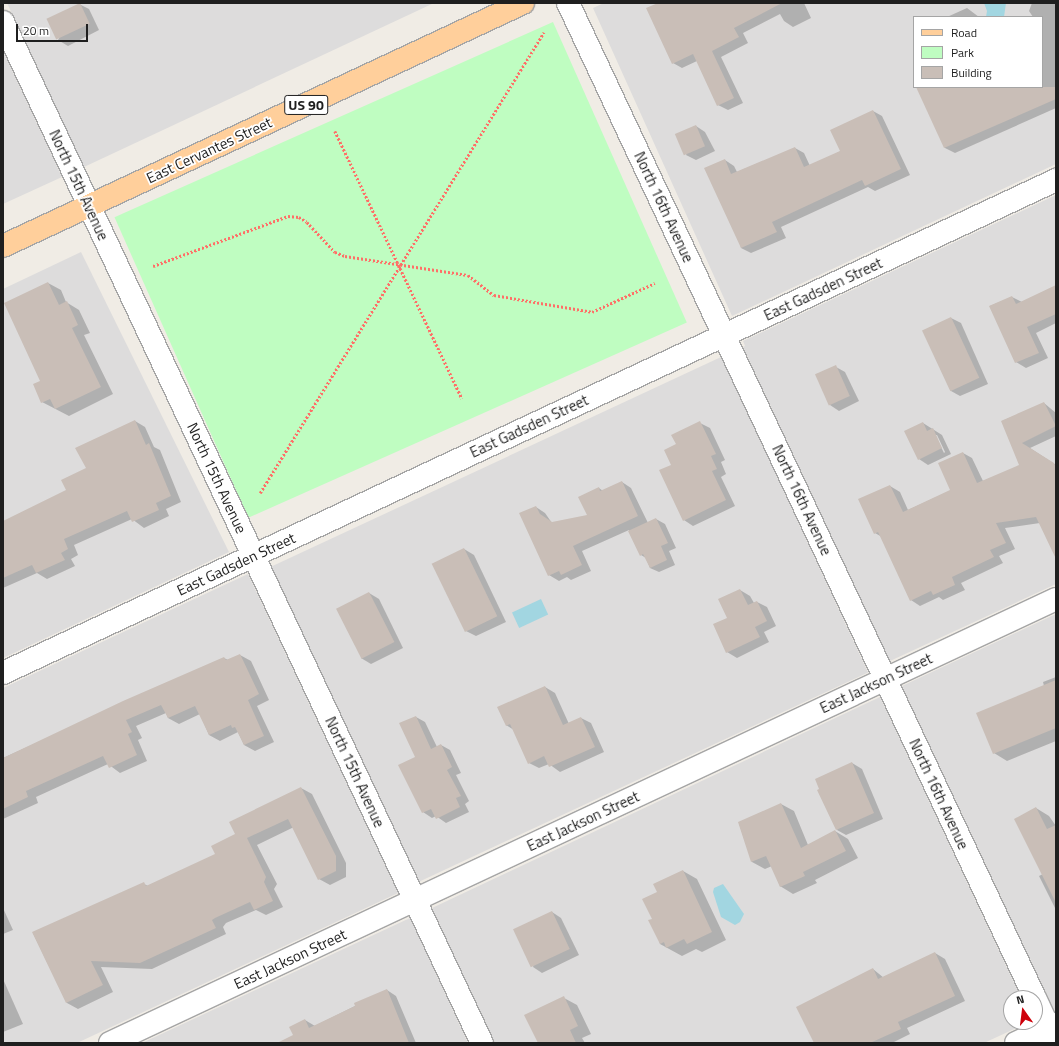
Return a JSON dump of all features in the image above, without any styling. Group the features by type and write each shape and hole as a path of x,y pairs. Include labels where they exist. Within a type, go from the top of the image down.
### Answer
{"main road":[{"name":"East Cervantes Street","path":"3,246 523,3"}],"street":[{"name":"North 16th Avenue","path":"568,3 1031,990"},
{"name":"North 15th Avenue","path":"3,22 482,1043"},
{"name":"East Gadsden Street","path":"3,673 1056,180"},
{"name":"East Jackson Street","path":"110,1043 1056,599"},
{"name":"North 16th Avenue","path":"1043,1012 1054,1032"},
{"path":"1016,1043 1054,1032"}],"path":[{"path":"260,493 544,32"},
{"path":"335,130 401,265 462,398"},
{"path":"153,266 288,216 299,217 307,222 335,252 345,256 468,275 494,295 581,311 592,312 655,283"}],"shaded area":[{"path":"7,3 434,3 84,167"},
{"path":"604,3 1056,3 1056,164 732,316 593,8"},
{"path":"3,51 62,177 3,204"},
{"path":"1056,195 1056,584 890,661 743,347 745,346 743,341"},
{"path":"81,252 229,552 3,658 3,289"},
{"path":"721,357 868,672 419,882 271,567"},
{"path":"248,574 398,893 77,1043 3,1043 3,688"},
{"path":"1056,614 1056,1009 1054,1010 902,686"},
{"path":"880,697 1017,990 1003,990 1003,1030 1012,1030 984,1043 495,1043 432,908"},
{"path":"410,918 468,1043 142,1043"}],"green space":[{"path":"553,22 687,323 248,518 114,217"}],"water":[{"path":"984,3 1006,3 1004,16 986,16 987,11"},
{"path":"541,599 548,614 519,628 512,613"},
{"path":"723,884 744,914 740,922 735,925 721,917 713,892 714,888"}],"building":[{"path":"80,3 90,24 56,39 46,19"},
{"path":"658,3 782,3 734,28 739,37 712,51 734,98 717,106 693,54 672,64 646,8"},
{"path":"1056,87 1056,99 944,148 916,88"},
{"path":"873,110 901,169 865,186 862,180 772,222 777,232 741,248 704,168 725,159 731,174 795,147 804,167 840,151 830,130"},
{"path":"696,125 705,146 684,155 675,134"},
{"path":"48,282 59,305 67,301 78,325 72,328 101,387 55,409 50,399 41,403 33,384 40,381 4,303"},
{"path":"1056,285 1056,314 1027,327 1039,353 1015,363 989,306 1012,296 1016,304"},
{"path":"951,317 979,378 950,391 922,331"},
{"path":"836,365 850,396 829,405 815,374"},
{"path":"1044,402 1056,426 1022,443 1054,463 1056,468 1056,559 1036,517 996,523 1006,543 990,550 994,557 952,577 955,585 933,595 931,591 910,601 878,532 874,534 858,499 890,485 903,512 950,490 938,463 963,452 977,483 1019,465 1001,421"},
{"path":"135,420 146,445 149,443 171,496 156,503 159,510 132,522 127,511 64,539 68,549 61,553 65,560 36,573 32,565 3,578 3,521 66,490 61,480 86,468 75,448"},
{"path":"700,421 716,454 711,456 717,469 712,471 726,500 683,521 659,470 671,465 664,450 676,444 671,435"},
{"path":"923,422 927,431 933,428 942,448 918,460 904,431"},
{"path":"622,481 638,516 573,546 582,565 561,575 559,571 548,576 519,513 536,506 540,514 552,522 587,515 578,497 599,487 600,491"},
{"path":"656,518 668,543 661,546 667,560 650,568 643,554 640,556 628,531"},
{"path":"464,548 497,616 465,632 432,564"},
{"path":"740,589 748,605 757,601 767,621 755,627 760,637 726,653 713,624 727,618 718,599"},
{"path":"369,592 394,642 361,659 336,609"},
{"path":"240,654 259,694 248,700 264,736 244,745 235,727 232,728 231,725 209,735 195,706 168,718 161,705 126,720 132,732 128,734 137,755 109,768 103,756 26,791 28,797 3,809 3,758 123,701 224,657 226,660"},
{"path":"1056,680 1056,728 993,754 976,713"},
{"path":"545,686 563,725 581,717 595,747 549,767 544,756 528,764 510,724 506,726 497,707"},
{"path":"416,716 431,749 441,744 452,767 447,770 461,796 456,798 460,807 436,819 431,809 422,813 398,765 415,757 399,723"},
{"path":"852,762 874,813 836,830 817,790 819,789 815,779"},
{"path":"301,787 336,856 336,871 318,880 288,819 247,838 266,877 264,882 273,901 254,910 250,902 215,918 212,920 216,928 140,963 91,961 103,985 66,1003 32,932 144,882 146,886 215,854 211,846 235,834 229,822"},
{"path":"781,803 801,848 835,830 846,851 803,872 805,876 780,887 766,856 751,862 738,822"},
{"path":"1036,807 1047,829 1056,825 1056,903 1014,819"},
{"path":"683,870 712,932 687,944 684,939 666,948 664,942 660,944 648,920 652,919 642,899 657,892 653,884"},
{"path":"552,911 570,949 531,967 513,929"},
{"path":"935,952 955,996 898,1022 901,1029 870,1043 814,1043 796,1007 873,968 878,979"},
{"path":"387,989 409,1043 277,1043 293,1035 289,1027 305,1019 309,1028 355,1006 354,1003"},
{"path":"564,996 578,1026 570,1030 576,1043 538,1043 524,1015"}]}
